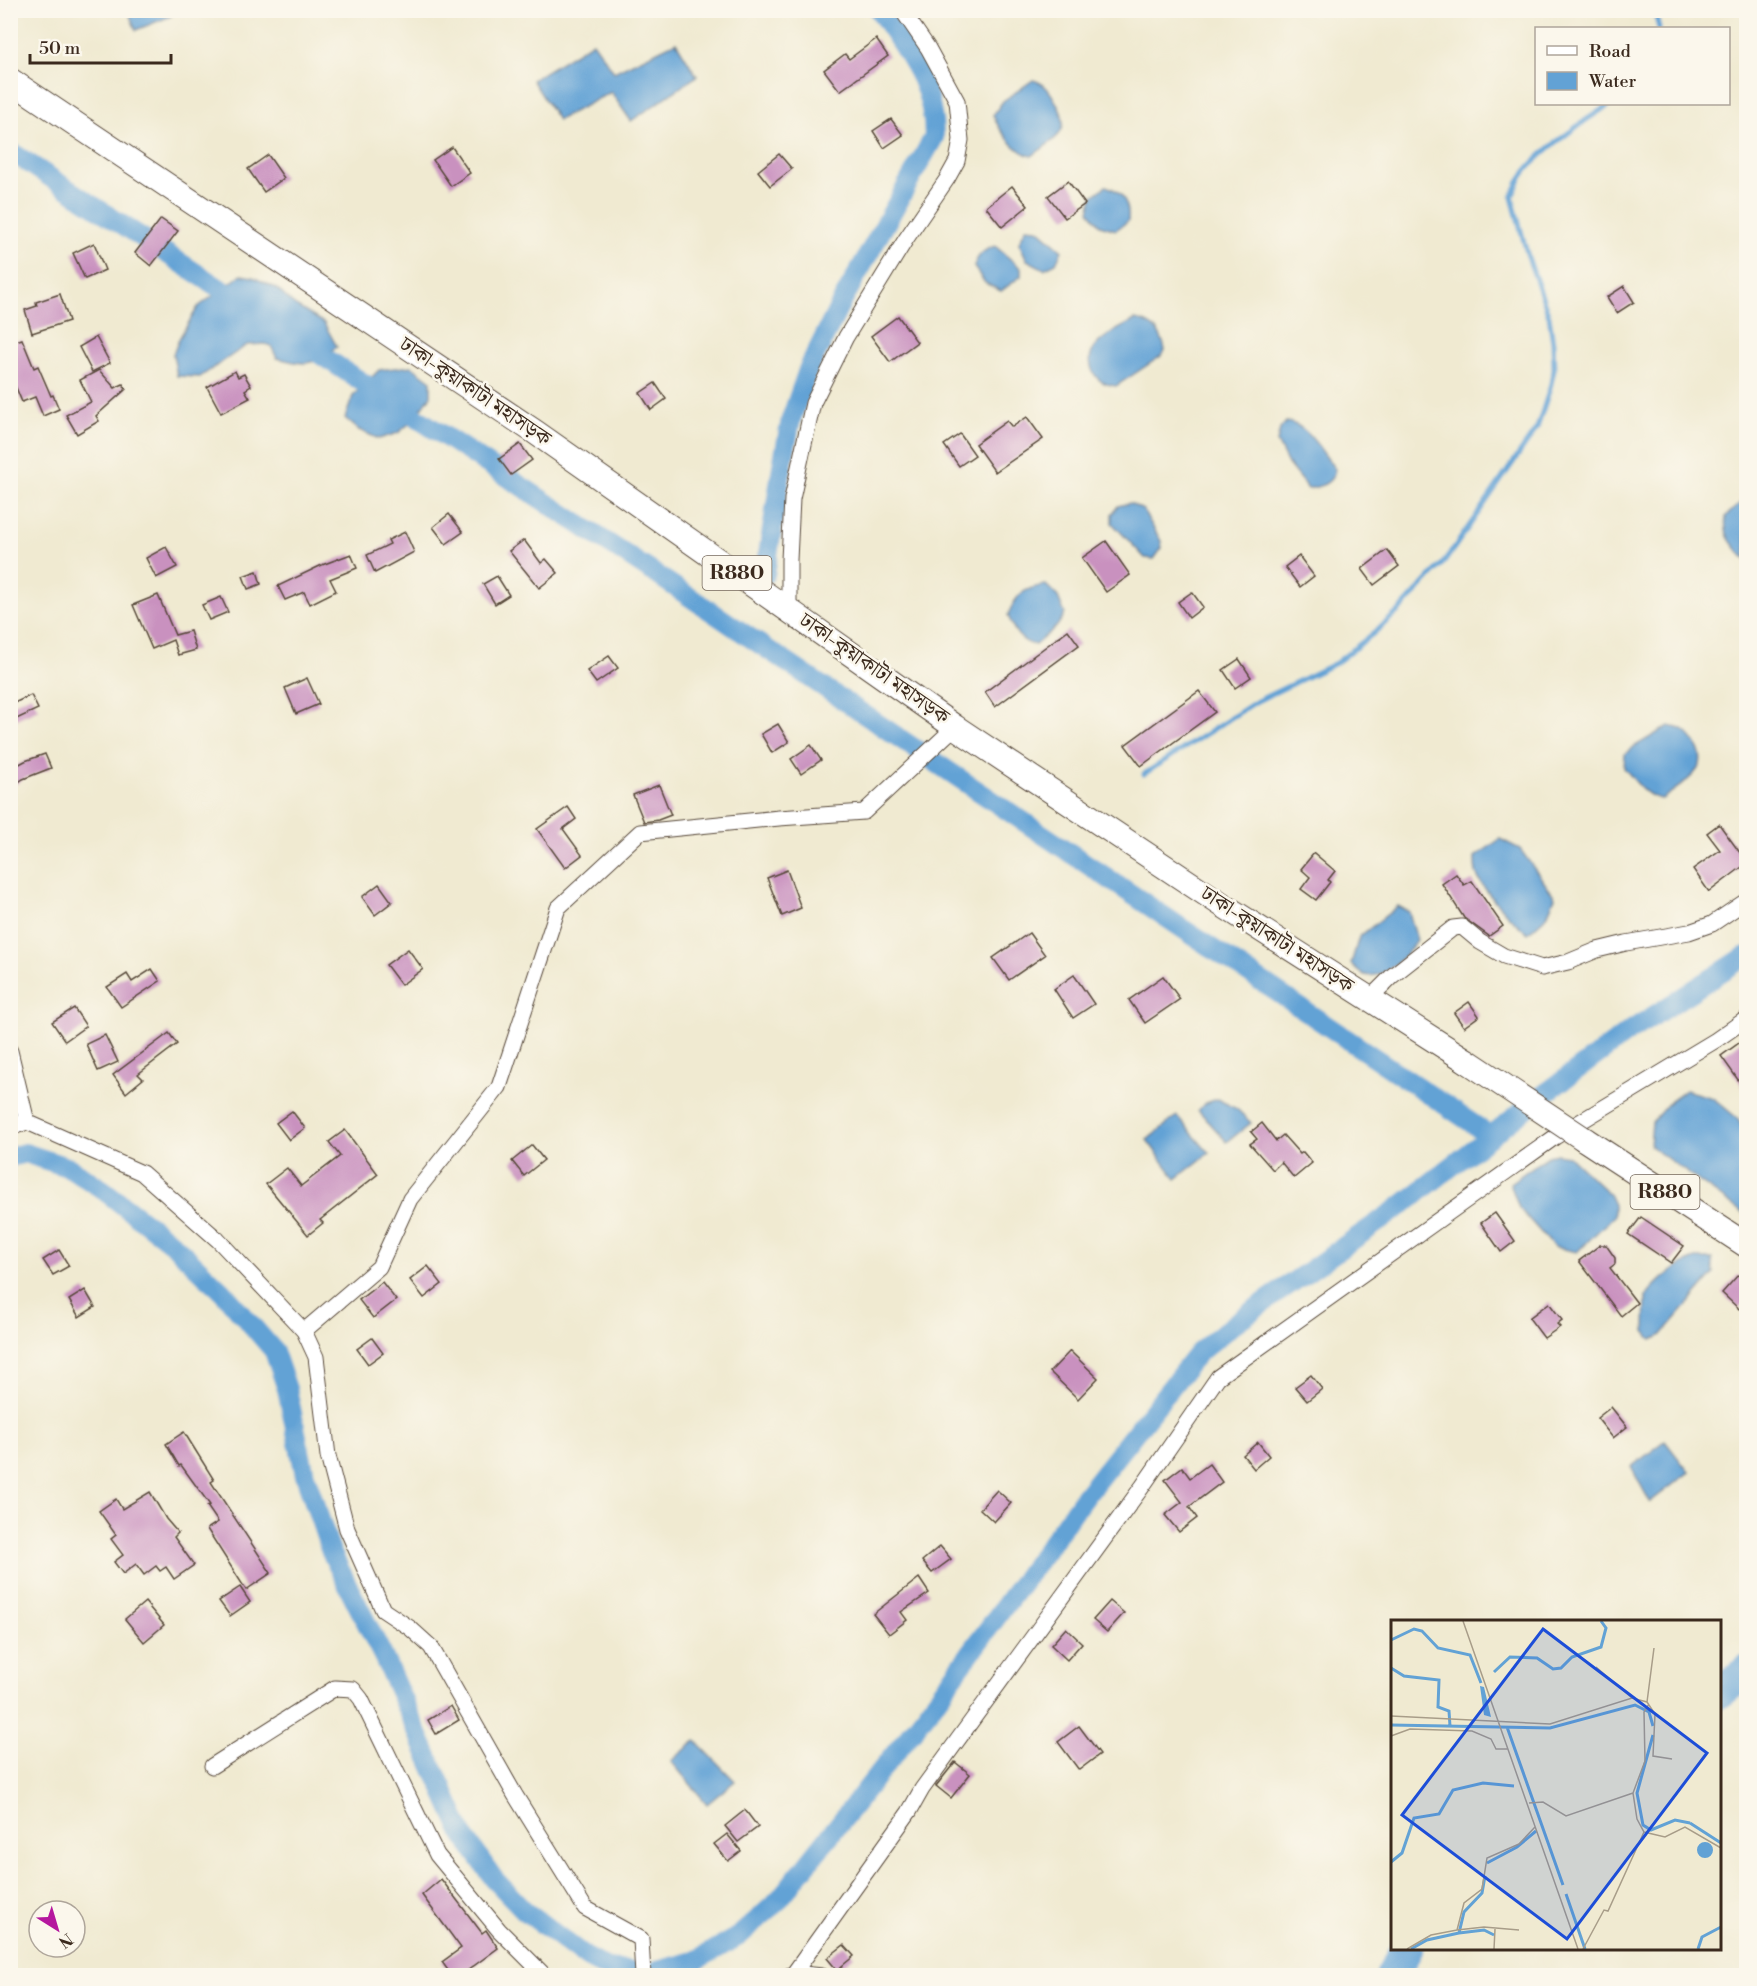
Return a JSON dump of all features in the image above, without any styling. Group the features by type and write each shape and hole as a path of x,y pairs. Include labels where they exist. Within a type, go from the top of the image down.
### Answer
{"main road":[{"name":"ঢাকা-কুয়াকাটা মহাসড়ক","path":"10,80 525,425 955,727 1221,904 1467,1061 1746,1245"}],"street":[{"path":"789,609 792,499 813,403 846,337 906,239 947,179 957,161 961,140 957,101 928,48 902,10"},
{"path":"304,1331 378,1267 410,1199 499,1087 558,908 640,832 864,812 955,727"},
{"path":"1369,999 1392,976 1453,928 1462,927 1480,942 1504,956 1542,968 1568,962 1597,950 1689,932 1713,924 1746,901"},
{"path":"791,1974 1218,1377 1555,1137 1716,1040 1746,1019"},
{"path":"10,1051 27,1122"},
{"path":"10,1128 27,1122 142,1173 218,1240 304,1331 316,1357 328,1456 347,1529 383,1610 410,1628 431,1647 514,1795 585,1908 641,1939 643,1976"},
{"path":"212,1766 335,1688 353,1689 366,1708 437,1855 498,1930 545,1976"},
{"path":"791,1974 822,1976"}],"water":[{"path":"128,11 170,11 171,16 136,30"},
{"path":"593,42 614,72 676,42 697,76 631,121 611,92 558,120 532,80"},
{"path":"1033,80 1044,85 1049,91 1061,112 1063,121 1059,134 1032,156 1020,151 1009,140 993,115 1003,101"},
{"path":"1106,186 1121,195 1128,209 1128,221 1116,230 1100,225 1089,211 1093,196"},
{"path":"1026,228 1038,229 1062,250 1056,263 1044,269 1027,260 1019,243"},
{"path":"995,246 1021,268 1021,276 1001,291 985,283 974,267 977,259 987,249"},
{"path":"241,275 253,277 276,288 294,305 324,323 337,347 315,361 303,363 277,358 271,346 265,344 247,345 200,377 177,376 173,354 180,337 198,307"},
{"path":"1135,320 1155,329 1165,350 1161,356 1116,386 1109,385 1097,378 1093,372 1090,362 1091,354 1109,334"},
{"path":"411,366 431,381 431,396 410,423 398,433 379,439 359,430 345,418 353,396 379,370"},
{"path":"1286,422 1308,433 1335,469 1332,478 1326,484 1308,489 1288,464 1277,442 1280,429"},
{"path":"1746,498 1746,560 1730,540 1725,524 1726,516"},
{"path":"1130,503 1143,510 1161,541 1162,548 1154,559 1145,558 1112,523 1112,514 1118,506"},
{"path":"1046,585 1058,597 1065,614 1057,626 1035,645 1021,638 1008,615 1014,602 1022,593"},
{"path":"1669,726 1683,730 1691,737 1699,752 1700,762 1692,776 1662,799 1650,795 1636,783 1624,768 1625,754"},
{"path":"1500,839 1520,849 1555,897 1547,916 1528,933 1506,914 1484,887 1476,872 1475,857"},
{"path":"1398,906 1409,912 1417,940 1386,971 1370,976 1362,974 1351,964 1359,937"},
{"path":"1685,1090 1713,1098 1737,1118 1746,1133 1746,1215 1650,1146 1652,1122 1671,1100"},
{"path":"1217,1099 1237,1109 1251,1123 1227,1142 1198,1110 1206,1103"},
{"path":"1177,1116 1209,1153 1176,1179 1147,1140"},
{"path":"1557,1154 1569,1156 1609,1194 1614,1205 1614,1216 1577,1252 1554,1247 1519,1208 1510,1183 1548,1156"},
{"path":"1696,1259 1712,1259 1714,1274 1661,1336 1652,1340 1645,1331 1646,1296 1668,1273"},
{"path":"1665,1441 1689,1472 1650,1502 1631,1467"},
{"path":"696,1741 735,1781 707,1804 671,1761"}],"building":[{"path":"876,39 888,56 840,91 824,70 845,54 849,59"},
{"path":"891,119 903,135 884,148 873,131"},
{"path":"452,147 470,173 451,186 433,160"},
{"path":"779,154 792,169 770,186 758,171"},
{"path":"268,155 284,178 264,192 248,169"},
{"path":"1068,181 1085,204 1065,218 1048,196"},
{"path":"1012,186 1028,206 1002,227 986,207"},
{"path":"161,219 178,231 151,266 135,253"},
{"path":"94,243 105,270 85,279 73,253"},
{"path":"1624,286 1634,302 1617,313 1607,297"},
{"path":"60,294 69,321 32,333 25,310 37,306 36,302"},
{"path":"898,316 917,342 890,362 871,336"},
{"path":"96,337 110,363 92,372 79,347"},
{"path":"22,339 34,368 38,366 59,409 43,416 35,397 22,402 10,373 10,343"},
{"path":"99,370 115,388 123,384 126,389 96,416 99,421 77,434 66,415 91,402 80,380"},
{"path":"235,371 238,377 244,374 251,386 245,390 250,398 221,413 207,387"},
{"path":"655,383 666,399 651,410 640,393"},
{"path":"1027,417 1043,439 995,472 975,444 1007,421 1012,427"},
{"path":"960,434 975,455 959,466 944,445"},
{"path":"520,444 532,460 511,475 499,459"},
{"path":"449,514 463,532 446,544 433,527"},
{"path":"405,532 414,552 375,573 367,555 390,544 388,540"},
{"path":"524,540 541,563 546,559 558,573 539,588 509,551"},
{"path":"1106,541 1130,575 1106,592 1082,558"},
{"path":"166,547 177,567 156,578 146,558"},
{"path":"1387,550 1399,566 1374,585 1362,569"},
{"path":"351,554 357,568 330,579 336,591 310,604 304,592 285,600 278,586"},
{"path":"1299,556 1314,576 1300,587 1285,567"},
{"path":"257,571 261,584 248,589 243,576"},
{"path":"497,576 509,595 495,604 483,584"},
{"path":"1192,592 1203,607 1189,618 1178,602"},
{"path":"158,595 175,635 190,631 196,650 178,655 173,640 152,649 133,605"},
{"path":"221,597 228,612 209,620 202,605"},
{"path":"1068,630 1079,645 995,707 985,692"},
{"path":"609,656 618,668 596,683 587,671"},
{"path":"1239,659 1251,677 1235,688 1223,670"},
{"path":"307,678 319,704 296,714 285,688"},
{"path":"1199,691 1215,712 1141,766 1125,745"},
{"path":"31,695 38,709 10,722 10,705"},
{"path":"778,724 789,742 772,753 761,734"},
{"path":"811,745 821,760 801,774 791,759"},
{"path":"45,754 51,768 23,779 10,788 10,769"},
{"path":"659,785 671,815 644,822 633,795"},
{"path":"568,807 576,819 563,829 582,855 565,868 537,829"},
{"path":"1719,824 1746,864 1709,892 1693,869 1720,850 1707,833"},
{"path":"1314,853 1335,871 1328,880 1330,882 1316,900 1301,889 1310,877 1301,869"},
{"path":"787,870 801,908 782,916 767,878"},
{"path":"1456,874 1464,885 1472,881 1503,926 1489,936 1464,918 1442,884"},
{"path":"379,884 392,902 375,915 362,897"},
{"path":"1029,933 1045,955 1009,980 993,958"},
{"path":"408,949 423,969 401,985 386,965"},
{"path":"152,969 160,981 121,1007 107,987 127,974 132,982"},
{"path":"1074,975 1094,1004 1073,1018 1054,989"},
{"path":"1163,976 1180,999 1145,1023 1129,1000"},
{"path":"1469,1002 1479,1016 1464,1027 1454,1013"},
{"path":"74,1008 86,1026 65,1041 52,1022"},
{"path":"169,1033 177,1044 138,1074 143,1079 126,1093 113,1075"},
{"path":"105,1035 118,1062 98,1071 86,1044"},
{"path":"1746,1038 1746,1091 1721,1056"},
{"path":"292,1111 305,1128 289,1140 276,1123"},
{"path":"1262,1123 1276,1141 1283,1135 1300,1154 1303,1152 1312,1163 1294,1178 1281,1162 1273,1170 1250,1144 1257,1139 1251,1132"},
{"path":"345,1130 378,1174 320,1220 323,1223 308,1235 266,1184 287,1168 301,1186 340,1156 329,1142"},
{"path":"532,1145 544,1160 524,1176 512,1161"},
{"path":"1495,1213 1515,1241 1501,1252 1481,1223"},
{"path":"1641,1217 1684,1246 1671,1263 1628,1234"},
{"path":"1600,1245 1606,1245 1615,1258 1615,1264 1610,1268 1637,1303 1621,1316 1579,1261"},
{"path":"59,1250 69,1266 53,1275 43,1260"},
{"path":"428,1266 442,1284 424,1298 410,1280"},
{"path":"1738,1275 1746,1283 1746,1301 1739,1309 1722,1293"},
{"path":"382,1282 396,1300 373,1318 359,1300"},
{"path":"85,1290 95,1307 79,1317 69,1300"},
{"path":"1549,1303 1562,1320 1557,1324 1560,1327 1544,1338 1529,1318"},
{"path":"372,1338 383,1353 368,1364 357,1349"},
{"path":"1070,1351 1098,1378 1078,1399 1050,1372"},
{"path":"1311,1375 1322,1389 1307,1401 1295,1387"},
{"path":"1611,1407 1627,1427 1613,1438 1597,1418"},
{"path":"184,1432 214,1480 211,1482 271,1573 246,1590 207,1529 218,1522 207,1506 210,1505 181,1465 179,1466 166,1444"},
{"path":"1258,1442 1269,1456 1254,1469 1243,1455"},
{"path":"1209,1464 1222,1482 1189,1507 1197,1518 1179,1532 1165,1515 1182,1502 1165,1480 1182,1467 1190,1478"},
{"path":"997,1490 1011,1503 994,1522 980,1509"},
{"path":"150,1492 166,1519 178,1533 174,1537 194,1565 174,1579 166,1567 160,1571 156,1566 144,1575 136,1564 123,1574 114,1562 123,1555 111,1539 116,1535 99,1511 116,1499 122,1509"},
{"path":"940,1546 951,1559 932,1573 922,1561"},
{"path":"919,1578 929,1593 901,1612 907,1620 889,1634 873,1614"},
{"path":"240,1587 250,1602 230,1616 219,1601"},
{"path":"1110,1601 1124,1613 1107,1632 1093,1620"},
{"path":"145,1602 164,1625 144,1642 125,1619"},
{"path":"1066,1628 1082,1643 1067,1660 1051,1645"},
{"path":"451,1706 459,1720 436,1734 428,1720"},
{"path":"1079,1726 1100,1754 1079,1770 1058,1742"},
{"path":"955,1762 970,1774 951,1798 936,1786"},
{"path":"745,1810 758,1827 738,1842 725,1826"},
{"path":"727,1834 741,1851 728,1861 714,1844"},
{"path":"441,1879 482,1933 486,1930 498,1948 460,1976 452,1976 442,1962 461,1948 422,1895"},
{"path":"844,1945 854,1956 837,1970 827,1958"}],"waterway":[{"path":"765,574 791,419 808,370 840,305 934,137 933,118 924,85 909,55 879,10"},
{"path":"1654,10 1659,27"},
{"path":"1144,774 1257,701 1336,663 1401,609 1445,561 1537,428 1554,370 1549,316 1528,257 1512,197 1523,175 1540,156 1576,127 1609,105"},
{"path":"10,151 242,303"},
{"path":"301,342 660,577 1491,1136"},
{"path":"10,1157 25,1153 70,1168 102,1189 173,1244 222,1291 274,1351 287,1389 305,1475 331,1552 383,1656 464,1836 494,1879 525,1911 587,1958 607,1969 650,1973 695,1961 739,1936 777,1902 926,1714 1085,1496 1198,1353 1235,1323 1401,1206 1543,1095 1627,1033 1746,956"},
{"path":"1721,1691 1746,1672"},
{"path":"1392,1976 1406,1950"}]}
